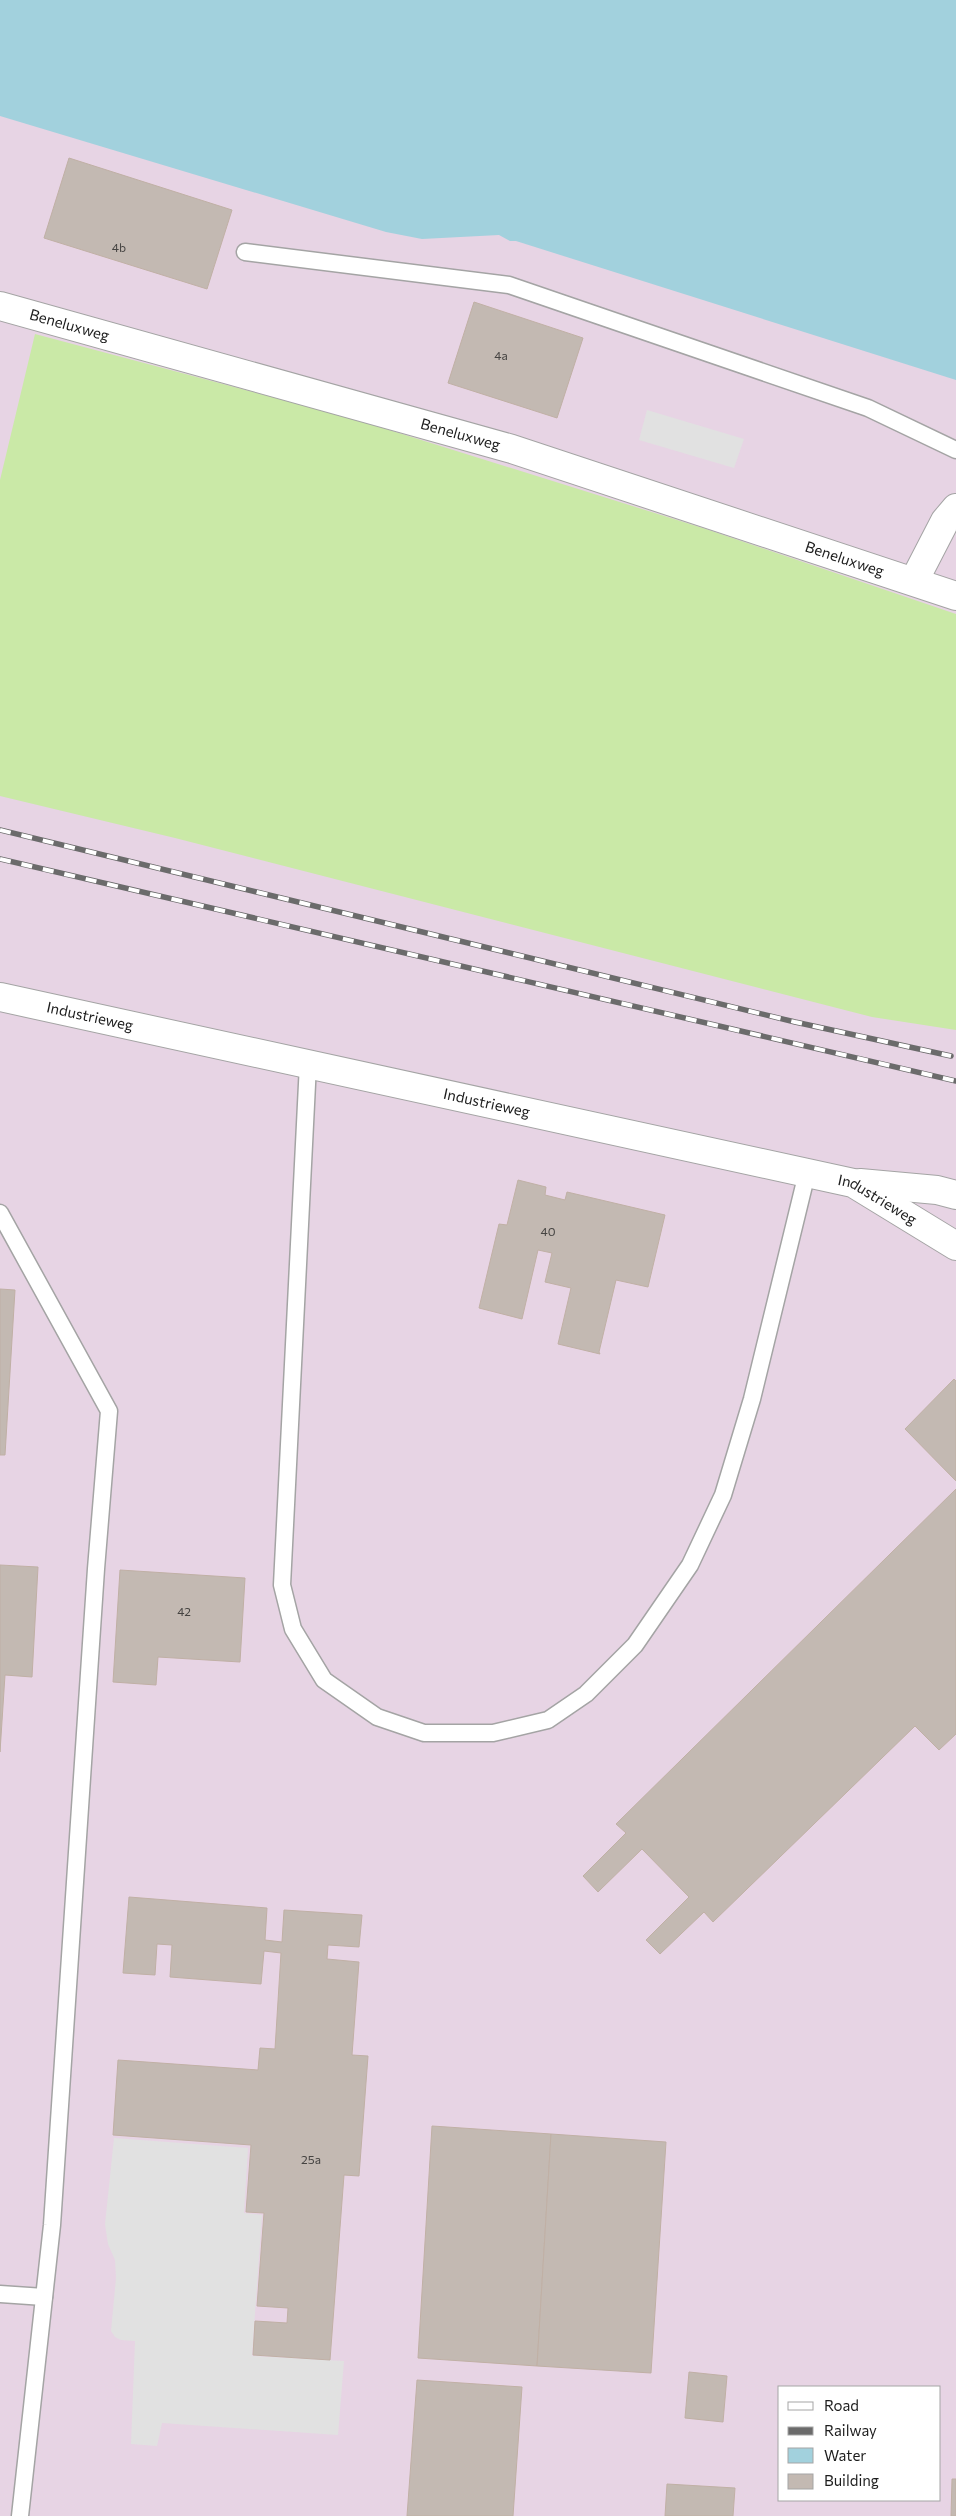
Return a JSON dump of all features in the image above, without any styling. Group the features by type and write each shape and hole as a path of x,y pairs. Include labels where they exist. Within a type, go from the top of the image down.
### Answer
{"street":[{"name":"Beneluxweg","path":"0,306 512,449 956,596"},
{"path":"914,581 945,521 956,508"},
{"name":"Industrieweg","path":"0,997 853,1183 956,1246"},
{"path":"853,1183 937,1190 956,1194"}],"lane":[{"path":"245,252 509,285 868,408 956,450"},
{"path":"308,1064 282,1585 293,1629 324,1680 377,1717 424,1733 493,1733 548,1720 586,1694 635,1645 690,1565 723,1495 731,1469 752,1399 808,1173"},
{"path":"0,1213 110,1411 96,1569 52,2225 20,2516"},
{"path":"0,2294 44,2297"}],"shaded area":[{"path":"0,0 956,0 956,2516 0,2516"},
{"path":"647,410 744,439 734,468 639,440"},
{"path":"114,2138 248,2148 244,2213 262,2215 252,2356 344,2361 338,2435 162,2423 157,2446 131,2444 135,2341 121,2340 115,2337 111,2331 116,2278 115,2260 108,2244 105,2224"}],"green space":[{"path":"35,334 351,418 706,529 956,614 956,1030 872,1017 175,838 0,796 0,480"}],"water":[{"path":"0,0 956,0 956,380 516,241 510,241 499,235 422,239 386,232 0,116"}],"building":[{"path":"69,158 232,210 207,289 44,238"},
{"path":"474,302 583,338 557,418 448,383"},
{"path":"518,1180 546,1187 545,1195 565,1200 567,1192 665,1215 648,1287 616,1280 600,1354 558,1344 571,1288 545,1282 552,1253 538,1250 522,1319 479,1308 499,1224 507,1225"},
{"path":"0,1289 15,1290 5,1455 0,1455"},
{"path":"954,1379 956,1381 956,1481 905,1429"},
{"path":"956,1489 956,1734 939,1750 915,1726 713,1922 704,1912 660,1954 646,1940 689,1897 642,1849 598,1892 583,1876 626,1833 616,1824"},
{"path":"0,1565 38,1567 32,1677 5,1675 0,1752"},
{"path":"120,1570 245,1578 240,1662 158,1657 156,1685 113,1682"},
{"path":"129,1897 267,1908 265,1940 282,1942 284,1910 362,1915 359,1947 328,1945 327,1959 359,1962 352,2055 368,2056 359,2176 344,2175 330,2360 253,2355 255,2321 287,2323 288,2308 257,2306 264,2213 246,2212 251,2145 113,2135 118,2060 258,2070 260,2048 275,2049 281,1953 264,1951 261,1984 170,1977 172,1945 157,1944 155,1975 123,1973"},
{"path":"432,2126 551,2134 537,2366 418,2358"},
{"path":"551,2134 666,2142 651,2373 537,2366"},
{"path":"689,2372 727,2376 723,2422 685,2418"},
{"path":"417,2380 522,2387 513,2516 407,2516"},
{"path":"952,2479 956,2479 956,2516 951,2516"},
{"path":"667,2484 735,2488 733,2516 665,2516"}],"railway":[{"path":"0,830 795,1022 951,1056"},
{"path":"0,859 956,1081"}]}
